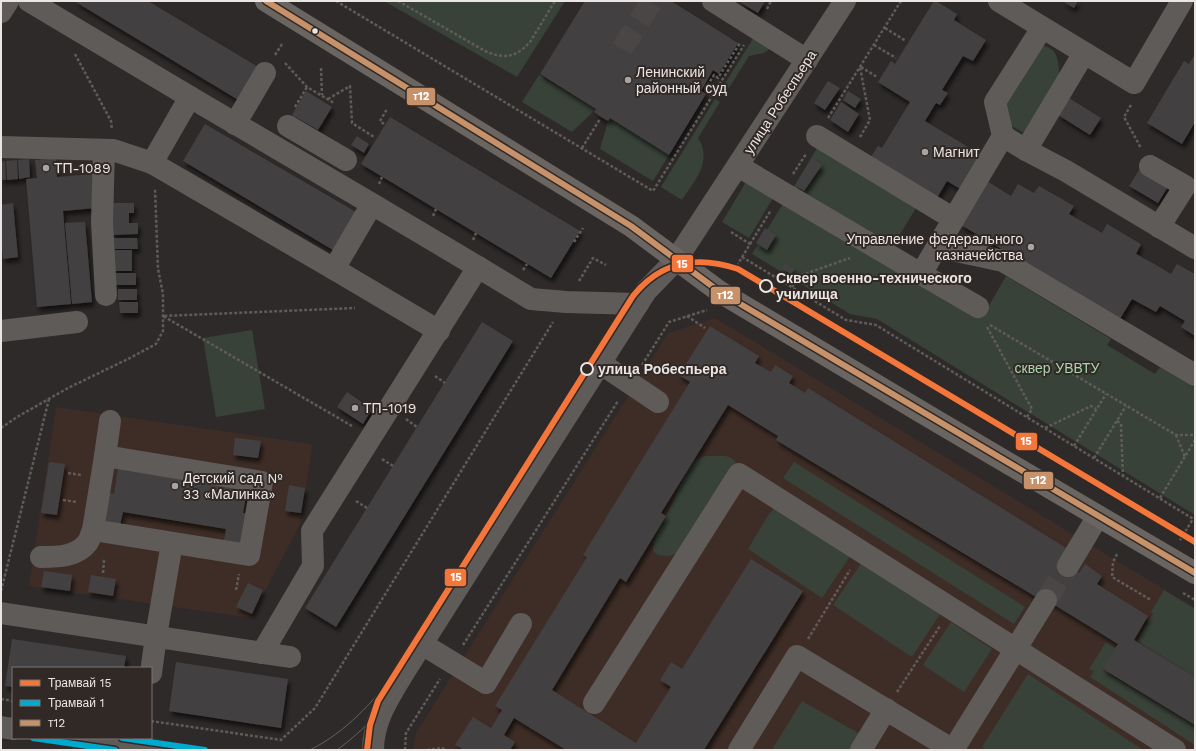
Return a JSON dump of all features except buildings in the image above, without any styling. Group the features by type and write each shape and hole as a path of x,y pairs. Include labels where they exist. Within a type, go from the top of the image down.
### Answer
{"main road":[{"path":"266,1 631,226 720,292 1195,572"}],"street":[{"path":"1,12 8,1"},
{"path":"29,1 531,298 566,302 638,304"},
{"path":"713,1 807,60"},
{"name":"улица Робеспьера","path":"373,750 376,727 383,708 422,644 646,291 676,260 845,1"},
{"path":"999,1 1134,83 1182,1"},
{"path":"921,274 1003,136 995,102 1042,28"},
{"path":"1026,150 1084,53"},
{"path":"235,124 273,66"},
{"path":"153,164 190,97"},
{"path":"284,152 292,128 346,160"},
{"path":"817,136 954,219"},
{"path":"1003,136 1066,171 1195,248"},
{"path":"1,147 109,150 153,164 439,331"},
{"path":"106,295 102,222 109,150"},
{"path":"738,166 978,307"},
{"path":"1150,166 1185,186 1160,227"},
{"path":"334,269 372,204"},
{"path":"939,244 946,249 1002,261 1195,376"},
{"path":"262,652 313,566 312,531 478,267"},
{"path":"1,331 77,322"},
{"path":"600,363 658,402"},
{"path":"41,557 62,557 77,551 88,542 93,530 110,421"},
{"path":"93,530 249,555 262,482 105,456"},
{"path":"594,703 739,474 1175,750"},
{"path":"1068,566 1098,516"},
{"path":"152,667 172,543"},
{"path":"739,750 797,656 953,750 1046,600"},
{"path":"1,613 290,657"},
{"path":"422,644 486,683 521,624"},
{"path":"861,750 886,710"},
{"path":"1,727 12,729"},
{"path":"86,739 147,745"}],"path":[{"path":"336,1 653,191 745,43 742,41 718,78 714,75 707,86 715,91"},
{"path":"398,1 495,56 516,54 524,48 530,42 555,1"},
{"path":"755,28 771,1"},
{"path":"74,28 74,53 111,121 109,150"},
{"path":"885,28 906,41"},
{"path":"874,45 896,58"},
{"path":"273,66 334,103"},
{"path":"849,155 870,120 860,67 877,77"},
{"path":"321,68 322,96"},
{"path":"328,100 350,86 352,123 374,137"},
{"path":"384,124 380,121 387,109"},
{"path":"582,148 600,119"},
{"path":"1,428 17,417 68,388 156,344 163,331 163,294 158,269 153,164"},
{"path":"574,242 583,228"},
{"path":"731,232 750,244 738,264"},
{"path":"742,257 846,320 876,324 1195,520"},
{"path":"593,258 606,265"},
{"path":"163,316 357,307"},
{"path":"163,316 372,437"},
{"path":"686,316 705,328"},
{"path":"1027,417 1032,409 985,322 1176,435 1195,435"},
{"path":"152,721 281,740 315,708 545,335"},
{"path":"1074,446 1106,394"},
{"path":"1,591 49,399"},
{"path":"1045,428 1091,406 1096,409"},
{"path":"1094,458 1126,406"},
{"path":"1117,421 1121,424 1124,476"},
{"path":"1176,435 1185,457"},
{"path":"1160,498 1195,440"},
{"path":"797,656 862,551"},
{"path":"1117,554 1113,562 1112,577 1151,600"},
{"path":"886,710 952,608"},
{"path":"1,699 12,701"},
{"path":"427,750 442,748 446,750"}],"shaded area":[{"path":"715,318 1195,608 1195,750 413,750 416,733 668,333"},
{"name":"Детский сад № 33 «Малинка»","path":"56,407 311,444 312,448 300,524 251,618 29,586"}],"green space":[{"path":"384,1 565,1 517,77"},
{"path":"754,37 771,48 764,53 749,56 729,88 724,85"},
{"path":"1042,46 1051,49 1054,52 1058,60 1059,74 1026,134 1008,124 1003,105"},
{"path":"539,75 596,109 572,132 522,102"},
{"path":"715,99 720,102 698,138 704,155 703,162 697,178 682,200 661,187"},
{"path":"610,118 669,155 653,181 600,149"},
{"path":"817,148 916,208 891,249 792,190"},
{"path":"749,177 776,193 749,238 722,222"},
{"name":"сквер УВВТУ","path":"786,199 983,316 1006,276 1111,339 1107,345 1155,374 1160,367 1195,388 1195,515 877,319 850,314 752,254"},
{"path":"252,330 265,409 216,417 203,338"},
{"path":"705,456 724,456 732,458 737,466 676,554 668,556 658,555 653,551 656,535 673,502 685,473 695,459"},
{"path":"794,462 1025,607 1014,624 783,478"},
{"path":"774,509 780,509 851,555 822,598 748,549 769,514"},
{"path":"862,562 940,614 912,657 833,605"},
{"path":"1164,590 1195,609 1195,677 1137,641 1153,614 1151,612"},
{"path":"951,622 992,649 964,692 923,665"},
{"path":"1106,642 1116,648 1103,670 1195,726 1195,745 1090,677 1094,671 1089,669"},
{"path":"1028,674 1143,750 986,750 982,747"},
{"path":"802,701 860,734 850,750 776,750 773,748"}],"tunnel":[{"path":"622,49 652,1"},
{"path":"1046,600 1068,566"}],"tram line":[{"name":"15","path":"367,750 370,725 378,701 633,296 655,275 667,268 680,264 708,262 738,269 1195,542"},
{"path":"310,750 323,743 347,725 368,705 397,671"},
{"path":"337,750 375,717 407,679"},
{"name":"1","path":"40,739 115,750"},
{"name":"1","path":"129,739 205,750"}],"transit line":[{"name":"т12","path":"266,1 631,226 720,292 1195,573"}],"place":[{"name":"Ленинский районный суд","path":"628,80"},
{"name":"Магнит","path":"925,152"},
{"name":"ТП-1089","path":"46,168"},
{"name":"Управление федерального казначейства","path":"1031,247"},
{"name":"Сквер военно-технического училища","path":"766,286"},
{"name":"улица Робеспьера","path":"587,369"},
{"name":"ТП-1019","path":"355,408"},
{"name":"Детский сад № 33 «Малинка»","path":"175,486"}]}
